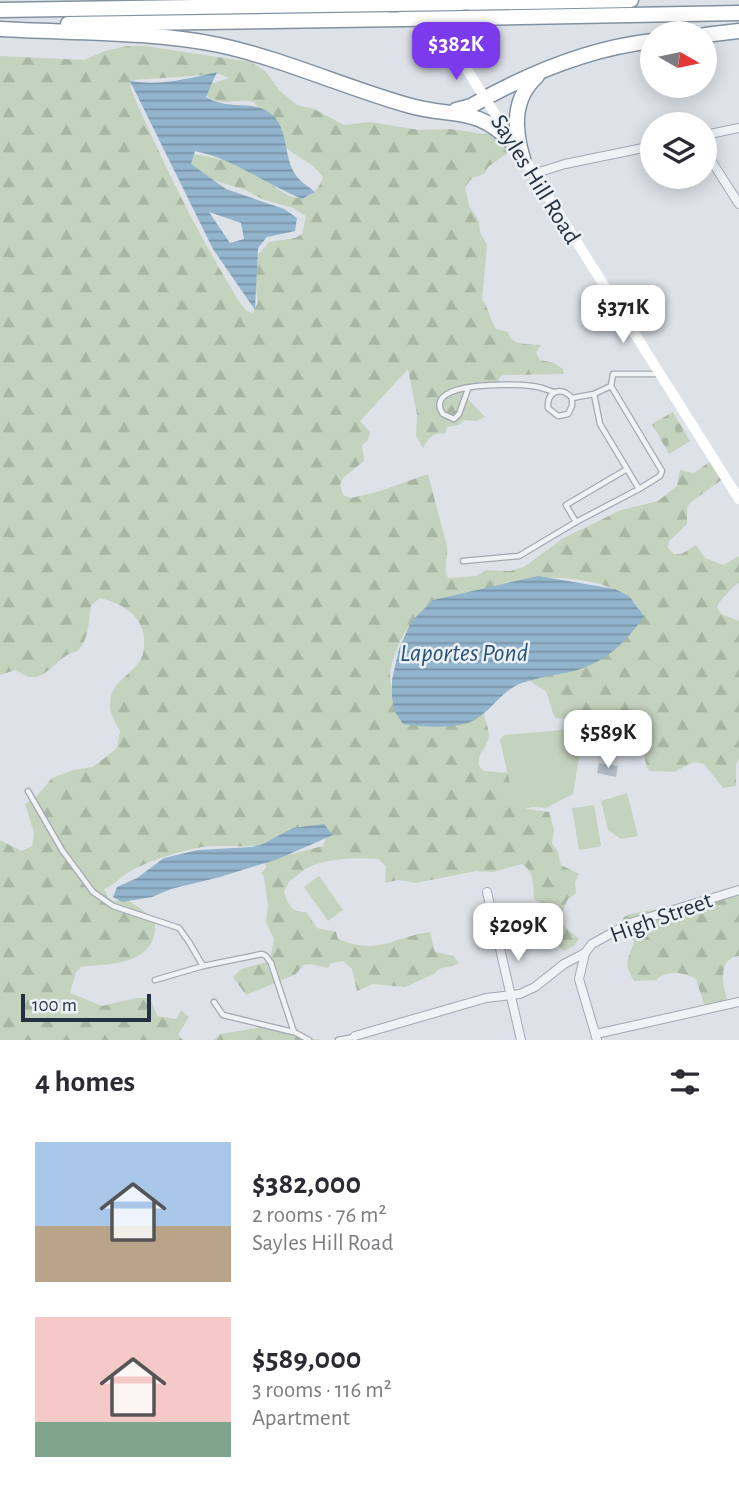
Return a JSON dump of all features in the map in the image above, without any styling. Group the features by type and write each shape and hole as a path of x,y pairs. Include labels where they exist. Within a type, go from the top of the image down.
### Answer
{"highway":[{"path":"0,2 49,0"},
{"path":"0,10 631,0"},
{"path":"0,27 739,13"},
{"path":"0,27 158,38 215,45 249,53 410,106 470,115 484,120 514,144"},
{"path":"718,33 739,31"},
{"path":"441,111 467,108 548,69 604,49 640,43"},
{"path":"523,159 517,128 519,103 530,83 548,69"}],"main road":[{"name":"Sayles Hill Road","path":"423,0 739,499"}],"street":[{"path":"717,133 739,128"},
{"path":"533,174 565,164 640,149"},
{"path":"717,170 739,204"},
{"name":"High Street","path":"355,1036 486,998 511,995 535,987 564,964 585,953 592,944 630,923 739,890"},
{"path":"487,892 522,1040"},
{"path":"585,953 579,979 597,1037 739,1002"}],"lane":[{"path":"463,561 519,556 660,476 662,471 611,386 613,374 660,374"},
{"path":"468,389 459,414 454,419 443,414 439,405 443,395 468,389 499,384 539,387 554,393"},
{"path":"572,398 594,394 611,386"},
{"path":"558,390 567,392 572,398 568,414 558,416 548,408 548,401 558,390"},
{"path":"594,394 600,424 639,489"},
{"path":"576,522 566,505 627,469"},
{"path":"28,791 62,850 93,891 113,906 179,928 203,967"},
{"path":"155,980 254,954 266,956 271,963 294,1032"},
{"path":"214,1002 223,1015 294,1032 309,1040"},
{"path":"338,1040 355,1036"}],"green space":[{"path":"127,46 145,46 251,62 265,71 280,91 297,105 314,109 344,125 370,122 419,130 450,129 492,135 497,133 510,151 488,167 484,174 472,178 465,187 469,206 479,221 480,232 487,245 482,299 496,329 508,332 517,342 541,345 536,353 540,360 554,363 563,369 564,374 503,375 499,378 498,386 469,391 468,399 485,417 476,421 464,420 459,425 447,427 445,434 432,436 423,448 416,436 417,415 408,369 360,421 370,432 368,440 362,445 364,461 344,477 340,484 343,495 351,498 428,474 447,544 448,578 476,576 486,570 510,571 524,567 562,539 621,510 658,501 677,486 680,470 694,473 712,460 724,478 690,503 687,507 687,524 669,541 668,548 674,554 681,554 696,545 705,558 723,565 739,556 739,583 726,594 717,607 721,614 739,621 739,759 736,764 736,786 723,788 704,764 694,762 674,772 650,771 644,754 630,745 597,738 590,724 574,719 555,718 546,691 531,682 530,678 559,673 574,666 640,618 636,603 613,589 565,578 521,582 417,619 407,629 395,653 391,682 395,695 413,724 450,726 483,712 489,737 480,755 479,766 484,771 510,773 520,805 527,809 549,812 554,830 552,843 558,852 561,865 579,874 575,882 576,893 568,899 560,916 564,926 579,939 565,951 548,937 543,906 534,899 531,875 522,864 493,872 476,871 416,883 398,880 385,883 386,866 378,859 332,860 307,868 289,881 284,892 289,904 294,909 306,912 317,928 336,932 338,939 364,946 385,944 430,932 435,952 454,956 459,964 439,969 405,987 373,984 357,991 352,969 343,961 331,963 328,968 303,965 296,974 246,995 233,977 241,969 270,961 274,939 266,922 268,906 264,877 261,873 266,868 265,861 323,846 328,833 322,825 316,825 271,845 210,846 176,853 138,867 104,889 113,901 128,900 155,919 154,934 150,946 132,959 81,967 76,972 70,993 102,1006 136,998 150,998 157,1016 176,1019 181,1010 189,1017 178,1035 183,1040 0,1040 0,840 21,851 32,846 34,833 25,804 35,798 52,778 73,770 93,767 117,748 120,731 111,714 111,696 116,686 141,660 144,641 140,624 130,612 116,603 100,598 91,605 86,638 78,650 40,676 30,677 15,670 0,675 0,56 84,60","holes":["219,74 230,78 207,85 203,92 221,102 254,102 287,149 313,166 323,177 315,191 300,198 288,195 257,174 226,161 193,154 184,164 213,180 293,208 306,216 302,234 295,238 269,242 258,255 254,278 258,302 253,313 240,303 209,250 130,87 134,80"]},
{"path":"673,412 690,441 669,454 652,424"},
{"path":"584,728 573,794 546,808 516,810 500,740 504,735"},
{"path":"627,793 638,836 621,839 608,830 601,801"},
{"path":"594,805 601,846 579,850 572,808"},
{"path":"319,876 343,910 328,921 304,887"},
{"path":"739,888 739,956 732,958 724,967 723,980 727,999 705,1007 696,979 687,975 670,973 656,980 634,981 628,958 634,942 623,918 629,914 677,906"},
{"path":"262,1027 293,1030 307,1038 323,1040 214,1040 220,1034"}],"water":[{"path":"217,72 206,97 222,103 258,107 273,115 282,130 295,174 315,192 302,199 237,166 195,151 191,164 226,189 284,209 297,218 295,231 267,237 258,248 255,310 213,249 130,81 163,82","holes":["209,212 241,223 244,239 230,243"]},
{"name":"Laportes Pond","path":"538,576 615,589 629,596 644,616 623,642 596,663 515,686 482,715 469,722 440,727 403,724 395,712 392,680 399,649 411,622 433,600"},
{"path":"324,824 333,835 278,859 171,889 152,897 122,902 113,897 117,887 137,878 164,858 198,850 252,847 293,828"}],"building":[{"path":"599,763 618,766 616,777 597,773"}]}
